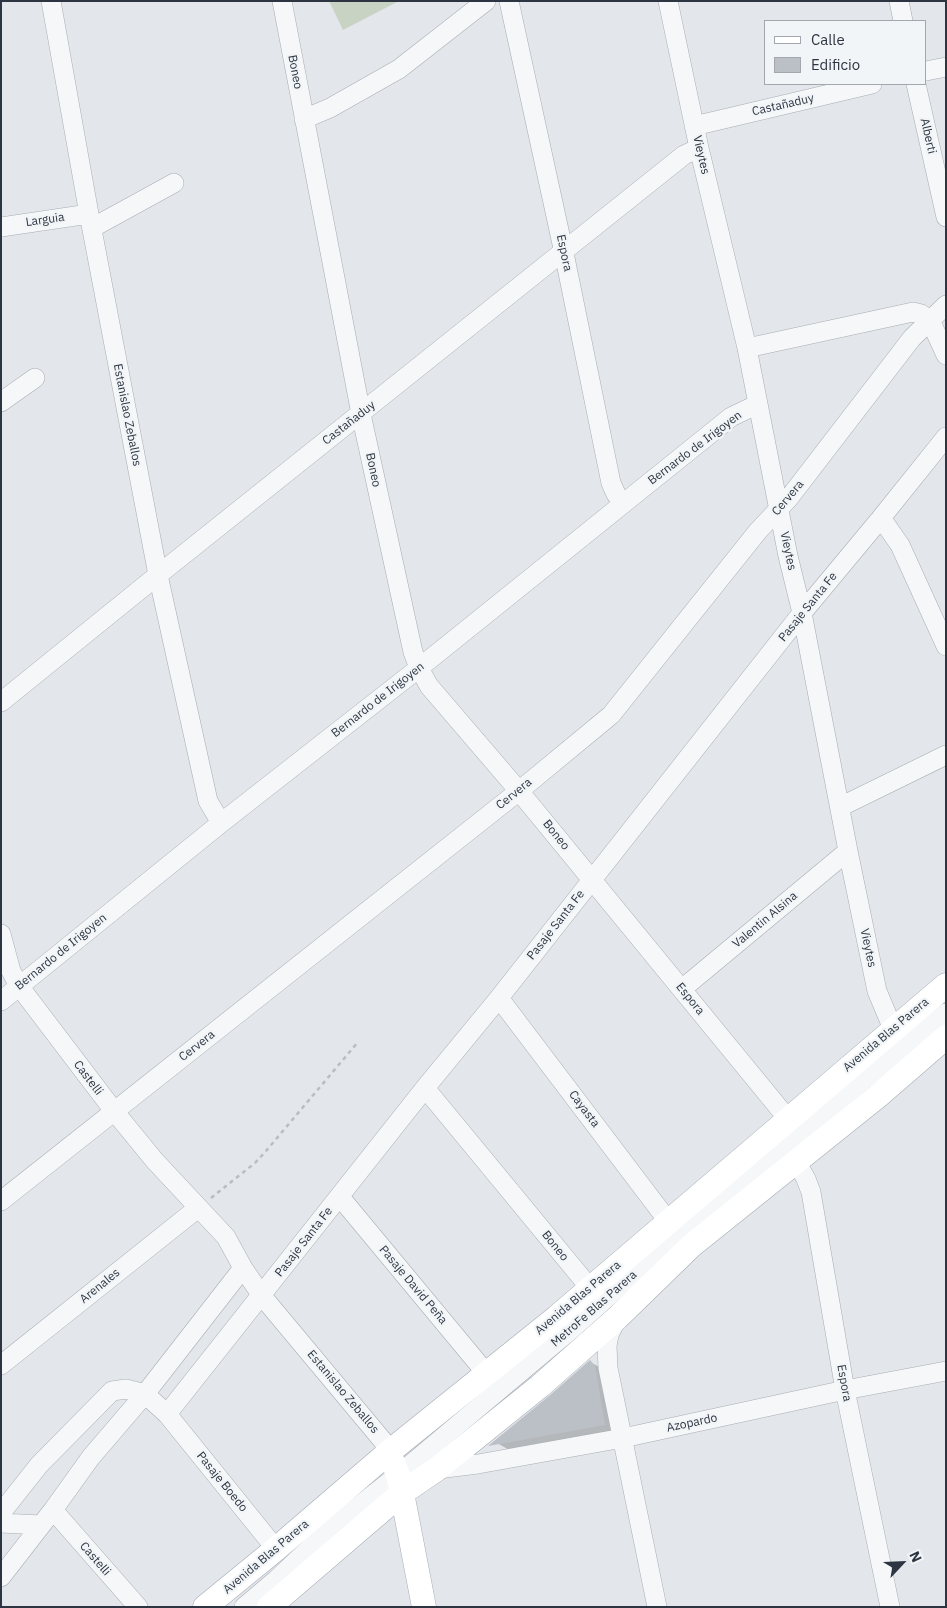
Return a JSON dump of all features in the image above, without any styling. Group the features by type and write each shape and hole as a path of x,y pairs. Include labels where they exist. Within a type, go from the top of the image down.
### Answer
{"main road":[{"name":"Avenida Blas Parera","path":"205,1607 276,1550 486,1373 574,1329 617,1318 691,1246 796,1160 904,1047 946,985"},
{"name":"Avenida Blas Parera","path":"269,1607 400,1484 437,1469 540,1386 574,1329 590,1288 788,1119 904,1047 946,1037"},
{"name":"Estanislao Zeballos","path":"390,1452 400,1484 424,1607"}],"street":[{"name":"Estanislao Zeballos","path":"51,1 90,221 158,575 208,801 221,823"},
{"name":"Boneo","path":"282,1 361,414 413,652 419,668 430,686 592,880"},
{"path":"304,119 330,108 399,69 486,1"},
{"name":"Espora","path":"509,1 564,253 611,483 623,503"},
{"name":"Vieytes","path":"668,1 699,148 747,348 877,991 904,1047"},
{"path":"898,1 903,20"},
{"path":"927,71 946,67"},
{"name":"Castañaduy","path":"694,126 868,85"},
{"name":"Alberti","path":"916,85 946,217"},
{"name":"Castañaduy","path":"1,702 684,155 699,148"},
{"path":"90,221 174,183"},
{"name":"Larguia","path":"1,227 90,221"},
{"name":"Cervera","path":"1,1201 519,791 615,710 758,531 780,508 912,338 946,305"},
{"path":"747,348 913,312 921,314 930,320 946,356"},
{"path":"1,402 35,378"},
{"name":"Bernardo de Irigoyen","path":"1,1001 623,503 731,418 758,404"},
{"name":"Pasaje Santa Fe","path":"167,1414 425,1088 499,998 802,613 946,436"},
{"path":"881,518 900,545 946,646"},
{"path":"840,807 946,755"},
{"name":"Valentin Alsina","path":"682,989 848,851"},
{"name":"Espora","path":"592,880 788,1119"},
{"name":"Castelli","path":"1,934 11,971 19,986 114,1111 155,1161 198,1208"},
{"name":"Cayasta","path":"499,998 668,1221"},
{"name":"MetroFe Blas Parera","path":"244,1607 276,1580 332,1527 400,1484 711,1205 946,1013"},
{"name":"Boneo","path":"425,1088 590,1288"},
{"name":"Espora","path":"796,1160 811,1192 845,1390 890,1607"},
{"name":"Pasaje David Peña","path":"340,1197 486,1373"},
{"name":"Estanislao Zeballos","path":"198,1208 226,1237 243,1268 262,1296 383,1441 390,1452"},
{"name":"Arenales","path":"1,1365 198,1208"},
{"path":"1,1577 91,1457 144,1394 243,1268"},
{"path":"617,1318 609,1335 607,1346 608,1368 657,1607"},
{"path":"574,1329 598,1349 608,1368"},
{"name":"Azopardo","path":"437,1469 478,1464 623,1438 845,1390 946,1372"},
{"path":"1,1513 39,1465 112,1392 126,1389 144,1394"},
{"name":"Pasaje Boedo","path":"144,1394 167,1414 276,1550"},
{"path":"1,1523 47,1518"},
{"name":"Castelli","path":"47,1518 138,1607"}],"path":[{"path":"198,1208 255,1162 358,1042"}],"green space":[{"path":"329,1 399,1 343,30"}],"building":[{"path":"590,1360 595,1366 605,1425 488,1446 549,1396"}]}
